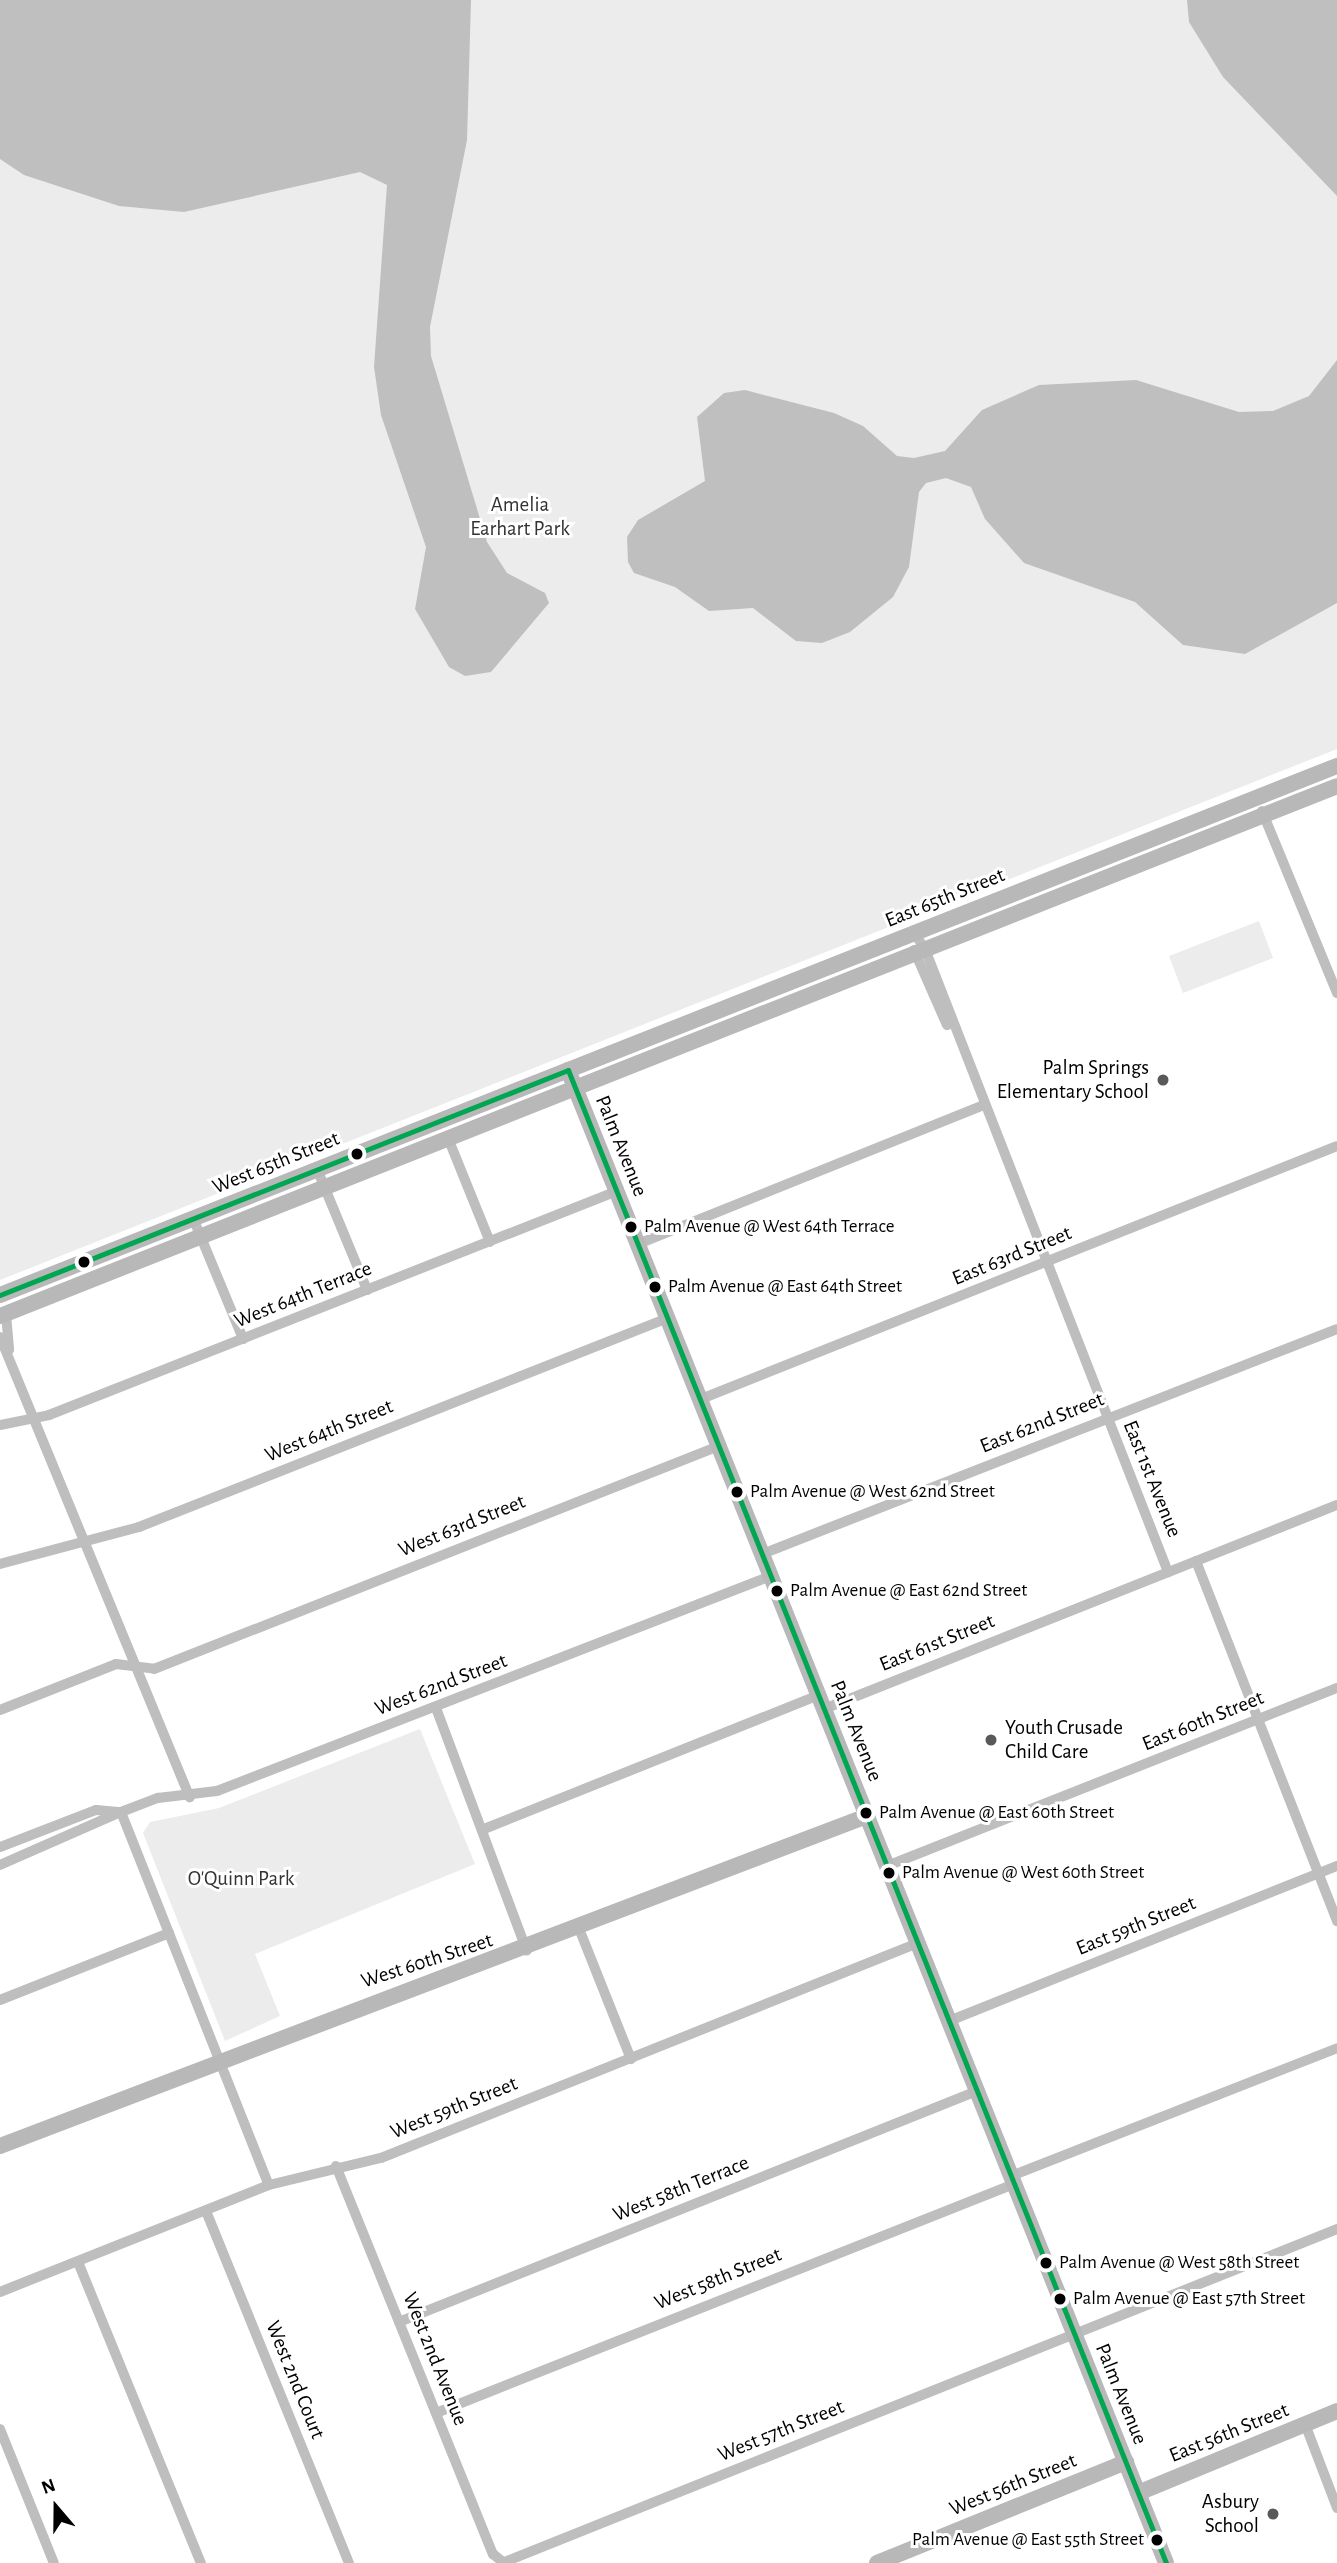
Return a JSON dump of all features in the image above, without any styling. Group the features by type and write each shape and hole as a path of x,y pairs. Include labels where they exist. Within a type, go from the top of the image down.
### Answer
{"main road":[{"name":"East 65th Street","path":"568,1070 1337,766"},
{"name":"East 65th Street","path":"575,1088 1337,786"},
{"name":"Palm Avenue","path":"568,1070 1166,2563"},
{"name":"West 65th Street","path":"0,1295 568,1070"},
{"name":"West 65th Street","path":"3,1315 575,1088"},
{"name":"West 60th Street","path":"0,2146 388,1993 527,1951 580,1931 867,1816"},
{"name":"East 56th Street","path":"1138,2493 1337,2412"},
{"name":"West 56th Street","path":"877,2563 1126,2462"}],"street":[{"path":"1257,797 1332,966 1337,993"},
{"name":"East 1st Avenue","path":"914,933 1168,1572"},
{"path":"638,1244 982,1106"},
{"path":"448,1138 490,1242"},
{"name":"East 63rd Street","path":"701,1399 1337,1146"},
{"path":"317,1169 367,1290"},
{"name":"West 64th Terrace","path":"0,1425 34,1415 49,1415 617,1191"},
{"path":"193,1218 243,1339"},
{"path":"3,1315 9,1350 34,1415 86,1536 190,1797"},
{"name":"West 64th Street","path":"0,1564 86,1536 107,1539 668,1318"},
{"name":"East 62nd Street","path":"762,1554 1337,1329"},
{"path":"0,1337 9,1350"},
{"name":"West 63rd Street","path":"138,1667 154,1669 719,1446"},
{"name":"East 61st Street","path":"484,1829 1168,1572 1337,1505"},
{"name":"East 1st Avenue","path":"1196,1561 1256,1721 1337,1921"},
{"name":"West 62nd Street","path":"0,1865 158,1798 190,1797 436,1708 771,1576"},
{"path":"0,1710 116,1664 138,1667"},
{"name":"East 60th Street","path":"887,1866 1337,1688"},
{"path":"436,1708 484,1829 527,1951"},
{"name":"West 62nd Street","path":"0,1847 96,1810 121,1812"},
{"path":"121,1812 269,2185"},
{"name":"East 59th Street","path":"949,2021 1337,1866"},
{"path":"580,1931 631,2059"},
{"path":"0,2000 169,1933"},
{"name":"West 59th Street","path":"0,2292 269,2185 336,2166 381,2158 918,1943"},
{"name":"West 58th Street","path":"436,2413 1337,2048"},
{"name":"West 58th Terrace","path":"399,2322 977,2091"},
{"name":"West 2nd Avenue","path":"336,2166 493,2554 503,2563"},
{"name":"West 2nd Court","path":"206,2211 349,2563"},
{"name":"West 57th Street","path":"503,2563 1337,2229"},
{"path":"78,2262 201,2563"},
{"path":"1305,2424 1337,2508"},
{"path":"0,2429 3,2443 54,2563"}],"green space":[{"name":"Amelia Earhart Park","path":"0,0 1337,0 1337,749 0,1280"},
{"path":"1259,921 1273,958 1183,993 1169,956"},
{"name":"O'Quinn Park","path":"420,1729 475,1864 255,1954 280,2016 225,2041 143,1833 150,1822 219,1808"}],"shaded area":[{"path":"0,0 471,0 467,140 430,327 431,356 487,542 507,573 545,593 549,603 491,672 465,676 449,667 415,609 426,547 381,415 374,367 387,185 360,172 184,212 119,206 24,175 0,159"},
{"path":"1187,0 1337,0 1337,196 1223,77 1189,22"},
{"path":"1337,360 1337,603 1245,654 1183,645 1135,602 1024,563 985,519 971,487 946,478 926,483 919,492 909,567 893,597 850,632 822,643 796,641 753,608 709,611 675,587 634,573 628,562 627,537 638,520 705,481 697,417 724,393 745,390 834,413 863,426 897,456 914,458 945,451 982,410 1039,385 1136,380 1239,412 1273,411 1309,396"}],"transit line":[{"path":"0,1295 568,1070 1166,2563"}],"place":[{"name":"Palm Springs Elementary School","path":"1163,1080"},
{"name":"Palm Avenue @ West 64th Terrace","path":"631,1227"},
{"name":"Palm Avenue @ East 64th Street","path":"655,1287"},
{"name":"Palm Avenue @ West 62nd Street","path":"737,1492"},
{"name":"Palm Avenue @ East 62nd Street","path":"777,1591"},
{"name":"Youth Crusade Child Care","path":"991,1740"},
{"name":"Palm Avenue @ East 60th Street","path":"866,1813"},
{"name":"Palm Avenue @ West 60th Street","path":"889,1873"},
{"name":"Palm Avenue @ West 58th Street","path":"1046,2263"},
{"name":"Palm Avenue @ East 57th Street","path":"1060,2299"},
{"name":"Asbury School","path":"1273,2514"},
{"name":"Palm Avenue @ East 55th Street","path":"1157,2540"}]}
